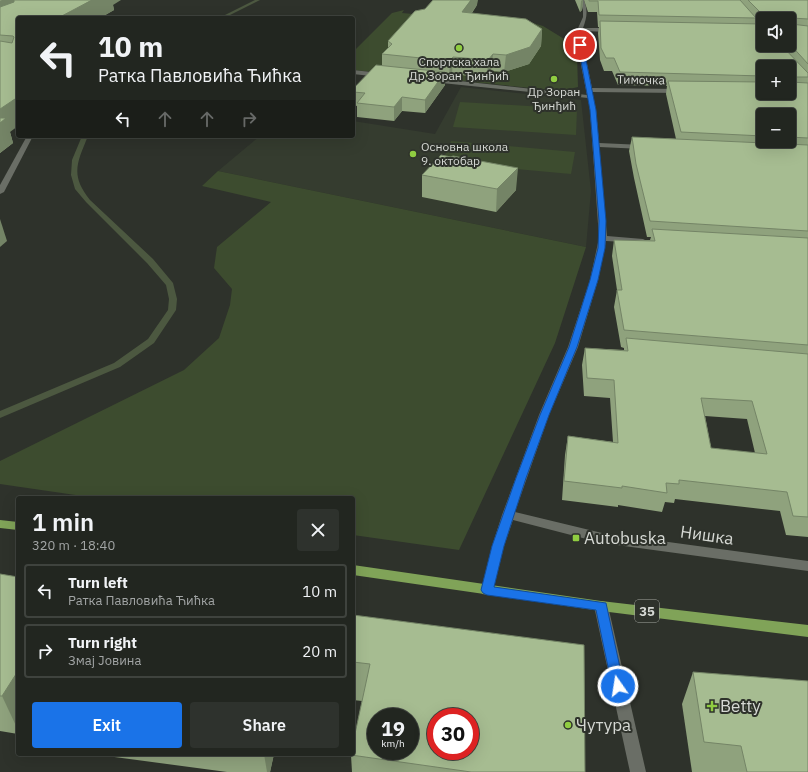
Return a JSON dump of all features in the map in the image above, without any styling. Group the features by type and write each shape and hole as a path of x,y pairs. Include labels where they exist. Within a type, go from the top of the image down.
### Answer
{"main road":[{"path":"0,524 16,526"},
{"name":"35","path":"355,570 601,606 808,631"}],"street":[{"path":"487,590 498,546 508,515 544,415 573,347 594,280 603,238 603,221 590,93 578,35 581,29 585,10 582,0"},
{"path":"581,29 620,30"},
{"path":"355,72 386,76"},
{"name":"Тимочка","path":"425,80 590,93 685,91"},
{"path":"0,192 29,138"},
{"path":"595,145 650,148"},
{"path":"603,238 652,242"},
{"path":"573,347 586,348"},
{"name":"Нишка","path":"508,515 602,538 808,566"},
{"path":"601,606 638,772"}],"shaded area":[{"name":"Основна школа 9. октобар","path":"461,87 581,100 591,191 586,247 218,171 258,138 355,138 355,121 435,134"}],"green space":[{"path":"404,10 402,13 504,22 523,20 543,26 574,45 577,55 578,87 561,91 355,70 355,50 392,13"},
{"path":"460,102 577,109 576,135 453,127"},
{"path":"451,141 575,152 571,174 442,162"},
{"path":"218,171 586,247 555,343 459,550 355,535 355,496 82,496 0,484 0,461 184,370 219,338 230,305 232,289 214,268 217,247 271,202 202,186"}],"building":[{"path":"14,0 92,0 62,16 16,16 16,98 0,109 0,41 12,43 14,37 0,35 0,7 14,2"},
{"path":"433,0 471,0 462,12 526,19 542,29 530,47 506,55 493,54 488,60 453,57 450,61 382,54 392,44 388,41 415,11 425,9"},
{"path":"740,0 756,18 599,15 598,1 589,1"},
{"path":"748,0 808,0 808,19 796,18 796,12 760,12"},
{"path":"600,21 756,24 756,52 788,52 795,60 756,60 756,76 620,72 614,58 606,58 601,48"},
{"path":"796,25 808,26 808,64 796,51"},
{"path":"796,61 808,73 808,77 796,77"},
{"path":"376,65 445,72 425,100 402,97 394,107 357,103 365,93 355,92 355,87"},
{"path":"668,81 756,82 756,100 796,100 796,82 808,83 808,138 796,137 796,108 756,108 756,136 681,132"},
{"path":"0,118 6,118 0,123"},
{"path":"632,137 756,143 756,148 796,148 796,144 808,145 808,231 650,221 636,164"},
{"path":"441,155 518,168 497,189 422,175"},
{"path":"652,229 808,238 808,345 624,330 617,290 622,290 614,240 655,241"},
{"path":"626,338 808,354 808,517 793,516 787,492 679,480 679,484 666,483 667,493 622,486 622,488 564,481 568,436 618,443 614,380 587,378 585,348 628,351","holes":["701,398 752,401 767,454 711,448"]},
{"path":"0,574 16,577 16,674 2,696 0,696"},
{"path":"355,615 584,645 585,772 471,772 386,760 419,760 419,708 367,708 367,757 355,756 355,734 370,664 355,662"},
{"path":"693,672 808,681 808,772 747,772 741,746 704,742"}],"waterway":[{"path":"225,16 258,0"},
{"path":"0,415 117,365 151,341 172,310 173,299 170,285 150,261 88,201 78,189 74,175 75,160 84,138"}],"place":[{"name":"Спортска хала Др Зоран Ђинђић","path":"459,48"},
{"name":"Др Зоран Ђинђић","path":"554,79"},
{"name":"Основна школа 9. октобар","path":"413,154"},
{"name":"Autobuska","path":"576,538"},
{"name":"Betty","path":"712,706"},
{"name":"Чутура","path":"568,725"}],"route":[{"path":"580,45 593,110 603,221 603,238 594,280 573,347 532,446 498,546 487,590 601,606 618,686"}]}
